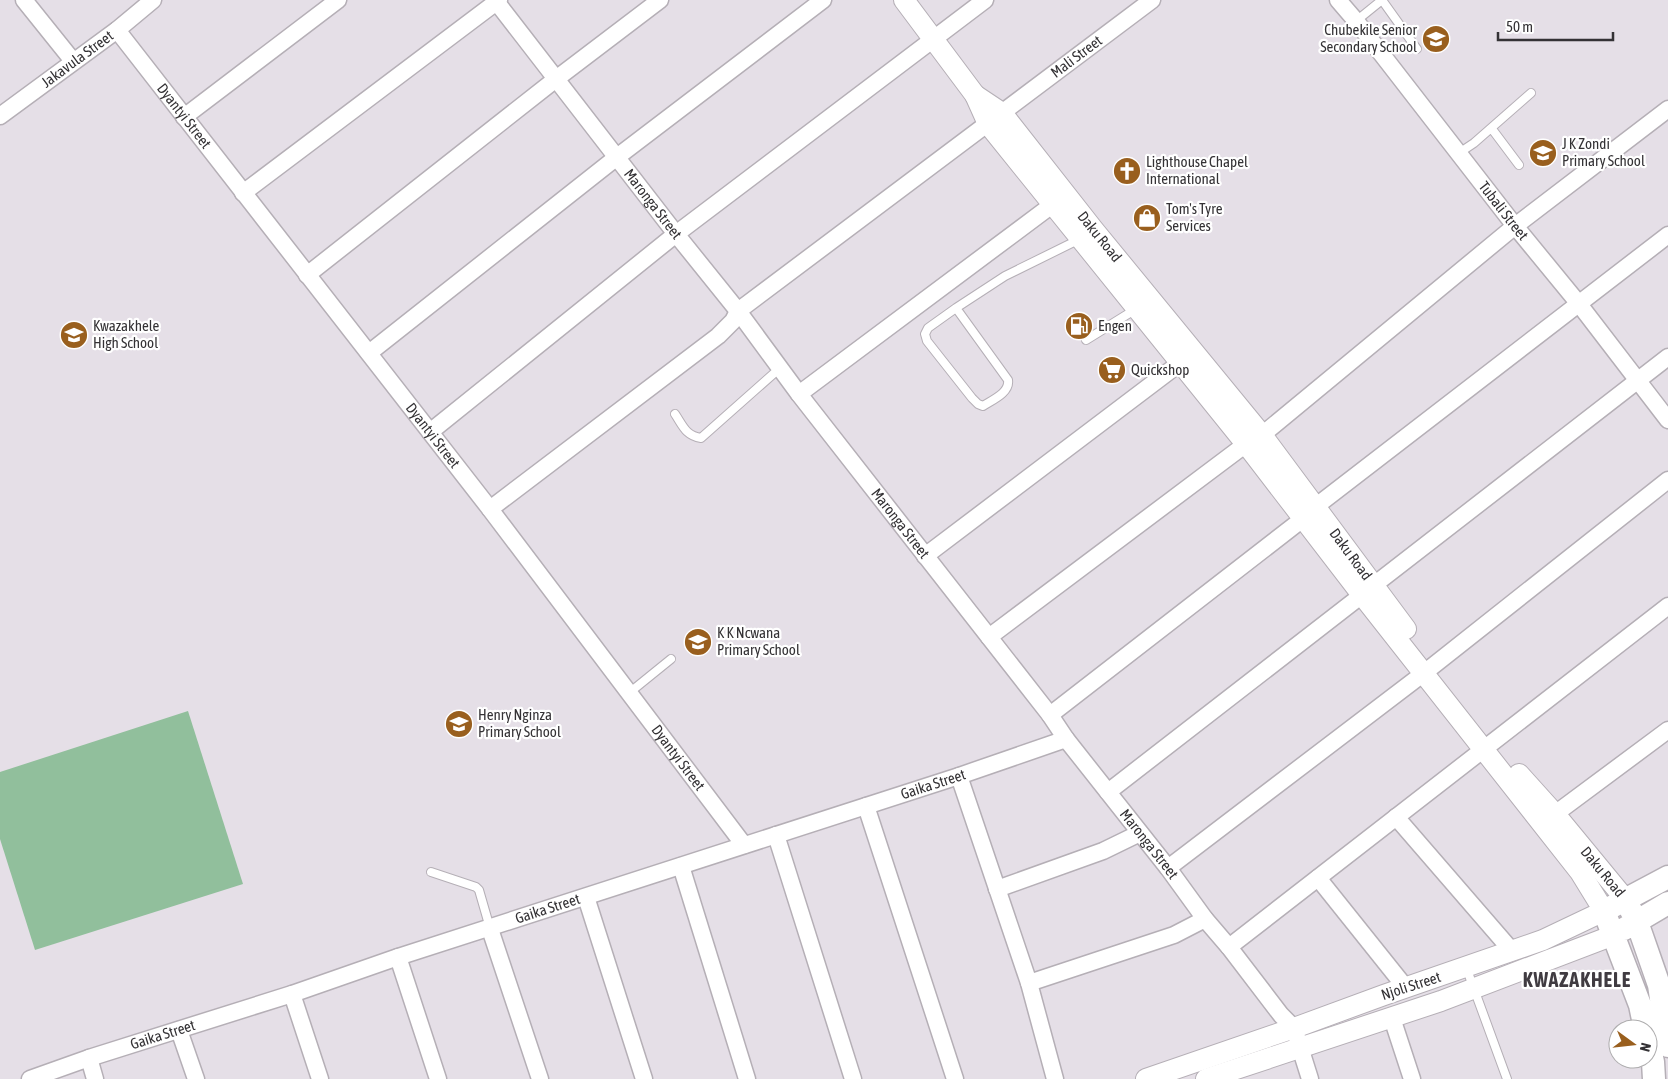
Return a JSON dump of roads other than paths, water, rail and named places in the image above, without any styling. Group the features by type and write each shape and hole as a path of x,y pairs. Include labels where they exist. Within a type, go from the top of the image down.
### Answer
{"main road":[{"name":"Njoli Street","path":"1604,911 1668,877"},
{"name":"Daku Road","path":"1625,899 1637,922 1659,985 1661,1061"},
{"name":"Njoli Street","path":"1614,935 1668,903"},
{"name":"Daku Road","path":"1604,911 1640,1005 1643,1019"}],"street":[{"path":"24,0 74,61"},
{"path":"184,117 338,0"},
{"path":"307,274 660,0"},
{"path":"369,353 617,157 823,0"},
{"name":"Daku Road","path":"904,0 975,95 1254,439 1488,745 1580,872 1604,911"},
{"path":"430,432 676,234 985,0"},
{"name":"Mali Street","path":"490,509 718,336 733,321 738,311 1152,0"},
{"name":"Tubali Street","path":"1338,0 1515,226 1579,304 1668,420"},
{"name":"Jakavula Street","path":"0,116 116,30 150,1"},
{"path":"244,193 497,1"},
{"name":"Maronga Street","path":"497,1 676,234 738,311 799,394 1050,714 1066,738 1168,868 1205,919 1281,1015 1294,1028 1310,1079"},
{"name":"Dyantyi Street","path":"116,30 490,509 744,845"},
{"path":"989,637 1254,439 1515,226 1668,109"},
{"name":"Daku Road","path":"995,119 1052,205 1086,234 1136,309 1180,363 1254,439"},
{"path":"799,394 1052,205"},
{"path":"1050,714 1668,235"},
{"path":"1108,792 1668,357"},
{"path":"925,556 1180,363"},
{"path":"1168,868 1428,669 1668,480"},
{"path":"1229,947 1668,606"},
{"path":"1555,814 1668,730"},
{"name":"Gaika Street","path":"30,1079 89,1058 292,994 398,957 490,929 959,776 1066,738"},
{"name":"Daku Road","path":"1488,745 1555,814 1625,899"},
{"path":"959,776 1029,983 1055,1079"},
{"path":"866,806 955,1079"},
{"path":"1396,817 1512,950"},
{"path":"997,888 1103,851 1140,833"},
{"path":"776,835 853,1079"},
{"path":"681,866 748,1079"},
{"path":"1318,878 1406,988"},
{"path":"586,897 644,1079"},
{"name":"Njoli Street","path":"1146,1079 1543,940 1604,911"},
{"path":"1029,983 1183,932 1205,919"},
{"path":"490,929 540,1079"},
{"name":"Njoli Street","path":"1214,1078 1474,989 1614,935"},
{"path":"398,957 438,1079"},
{"path":"292,994 320,1079"},
{"path":"1392,1018 1412,1079"},
{"path":"179,1030 196,1079"},
{"path":"89,1058 95,1079"}],"lane":[{"path":"1356,21 1382,0 1418,49"},
{"path":"1459,153 1492,129 1531,94"},
{"path":"1492,129 1519,165"},
{"path":"956,308 1008,380 1009,384 1005,391 983,406 972,398 925,337 928,328 956,308 1005,276 1086,234"},
{"path":"1086,340 1136,309"},
{"path":"675,414 688,434 692,437 701,438 780,368"},
{"path":"629,693 671,659"},
{"path":"431,872 476,887 479,890 490,929"},
{"path":"1466,967 1507,1079"}],"place":[{"name":"Chubekile Senior Secondary School","path":"1436,39"},
{"name":"J K Zondi Primary School","path":"1543,153"},
{"name":"Lighthouse Chapel International","path":"1127,171"},
{"name":"Tom's Tyre Services","path":"1147,218"},
{"name":"Engen","path":"1079,326"},
{"name":"Kwazakhele High School","path":"74,335"},
{"name":"Quickshop","path":"1112,370"},
{"name":"K K Ncwana Primary School","path":"698,642"},
{"name":"Henry Nginza Primary School","path":"459,724"}],"district":[{"name":"KWAZAKHELE","path":"1577,980"}]}
